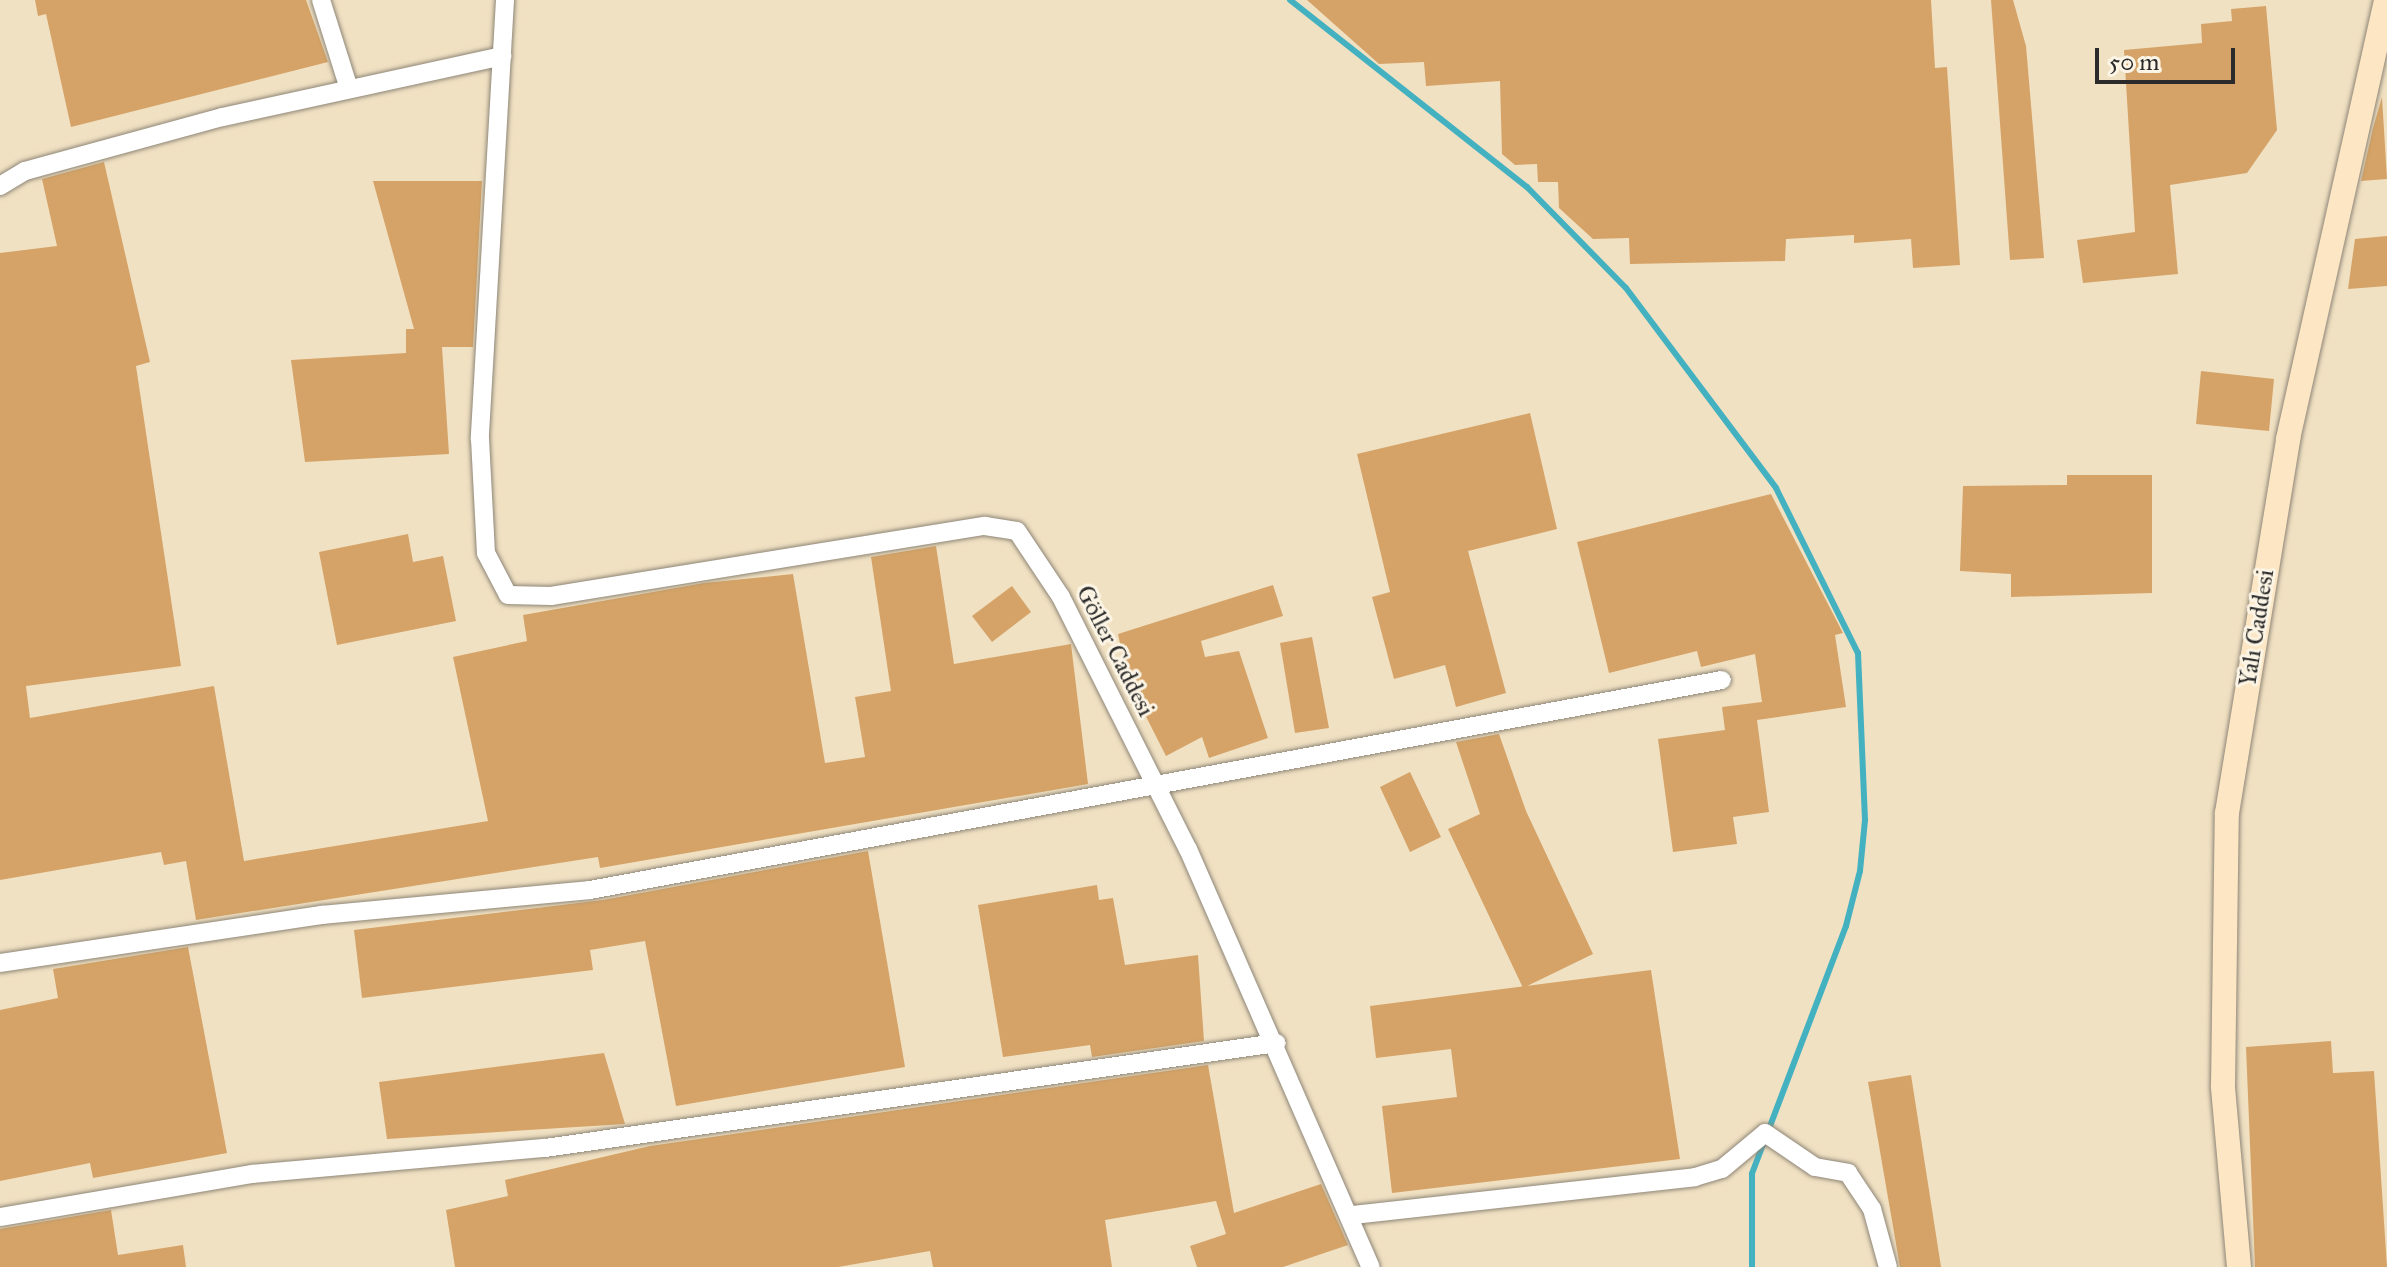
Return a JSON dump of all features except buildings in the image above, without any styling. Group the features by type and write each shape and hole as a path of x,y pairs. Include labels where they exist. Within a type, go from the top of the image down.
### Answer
{"street":[{"path":"321,0 349,89"},
{"path":"0,186 25,171 349,89 502,56 505,0"},
{"name":"Yalı Caddesi","path":"2239,1267 2223,1086 2227,813 2288,439 2386,0"},
{"name":"Göller Caddesi","path":"502,56 481,465 486,553 508,595 551,596 985,526 1017,531 1055,586 1156,786 1353,1215 1371,1267"},
{"path":"0,963 322,915 590,890 1722,680"},
{"path":"0,1217 252,1174 545,1148 1276,1043"},
{"path":"1353,1215 1695,1177 1722,1169 1772,1136 1815,1167 1848,1173 1872,1209 1888,1267"}],"waterway":[{"path":"1290,0 1527,187 1626,288 1776,488 1858,653 1865,820 1860,871 1846,926 1752,1174 1752,1267"}]}
